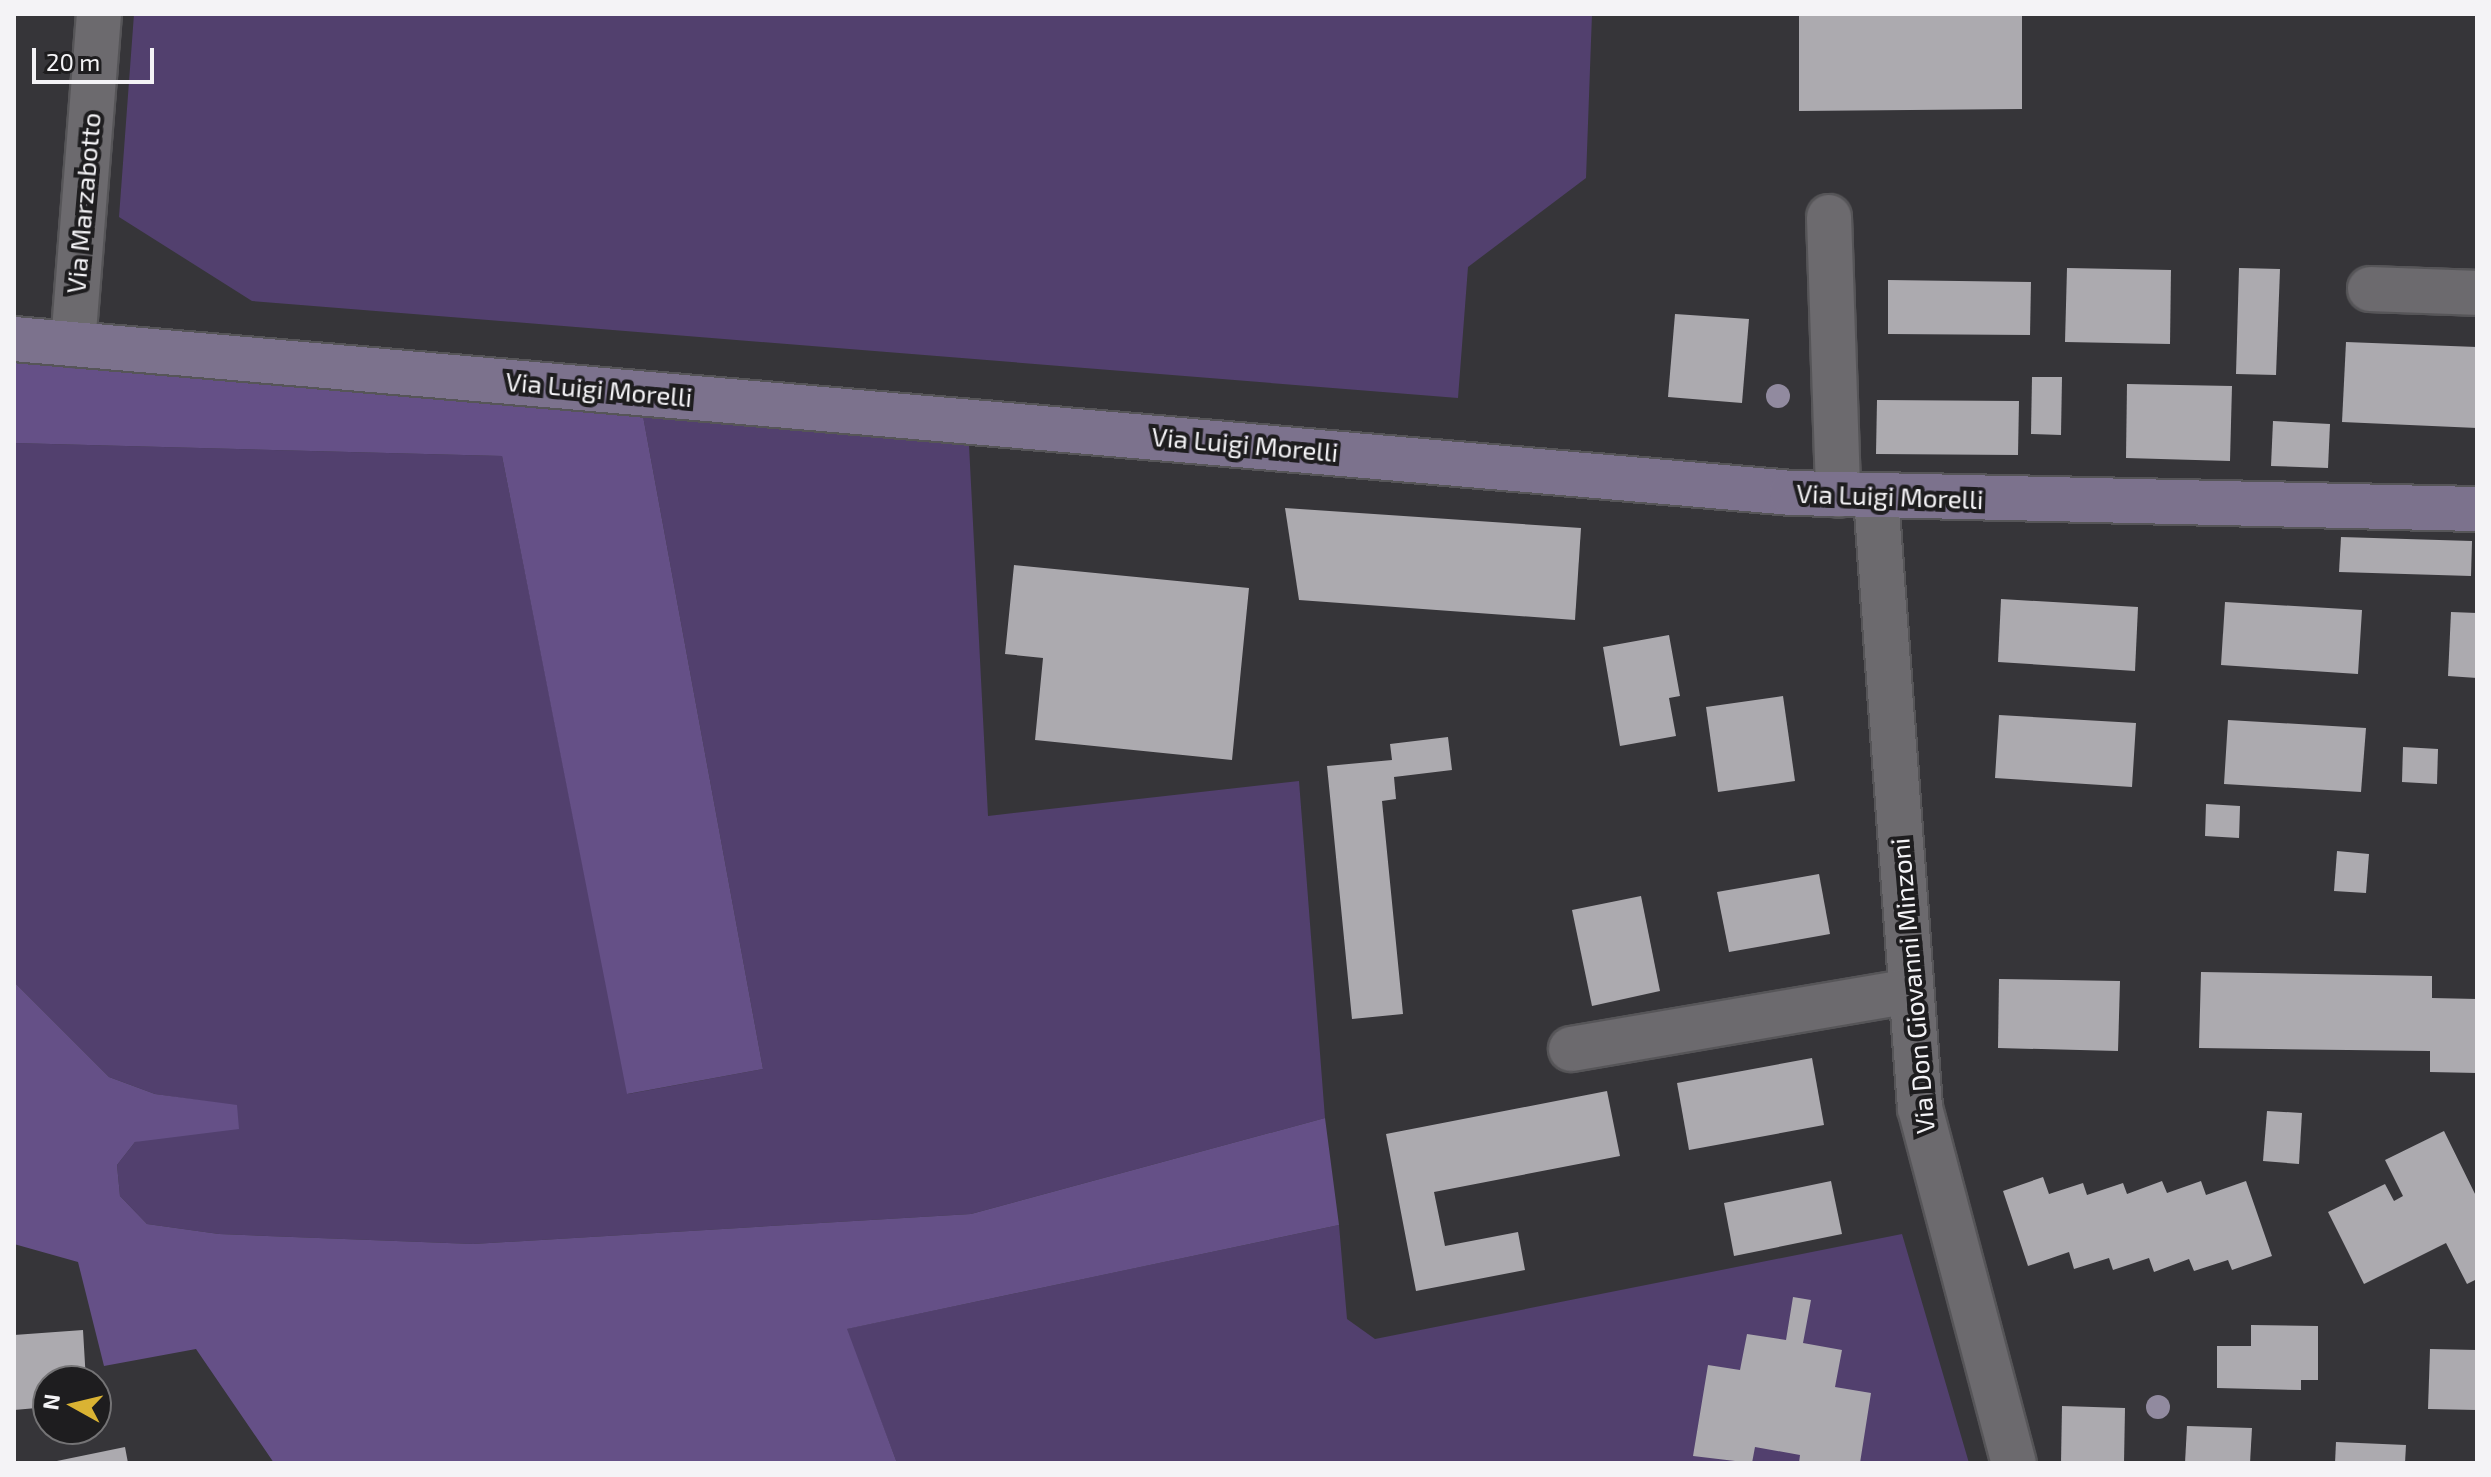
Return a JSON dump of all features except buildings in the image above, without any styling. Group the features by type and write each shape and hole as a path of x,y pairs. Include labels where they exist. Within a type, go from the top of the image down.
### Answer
{"street":[{"name":"Via Marzabotto","path":"73,344 99,14"},
{"name":"Via Don Giovanni Minzoni","path":"1829,217 1924,1139 2014,1463"},
{"path":"2370,289 2477,293"},
{"name":"Via Luigi Morelli","path":"14,339 1792,493 1925,499 2477,509"},
{"path":"1571,1049 1910,991"}],"shaded area":[{"path":"134,14 1592,14 1586,178 1468,267 1458,398 252,301 119,217"},
{"path":"14,361 643,416 763,1069 627,1094 502,456 14,443"},
{"path":"643,416 969,445 988,816 1299,781 1325,1118 971,1214 473,1244 219,1234 147,1224 120,1196 117,1165 135,1142 237,1106 155,1094 109,1077 14,982 14,443 502,456 628,1094 763,1069"},
{"path":"14,982 109,1077 155,1094 237,1105 239,1129 135,1142 117,1165 120,1196 147,1224 219,1234 473,1244 971,1214 1325,1118 1339,1225 847,1329 897,1463 274,1463 196,1349 104,1365 78,1262 14,1244"},
{"path":"1339,1225 1347,1319 1375,1339 1902,1234 1969,1463 897,1463 846,1329"}]}
